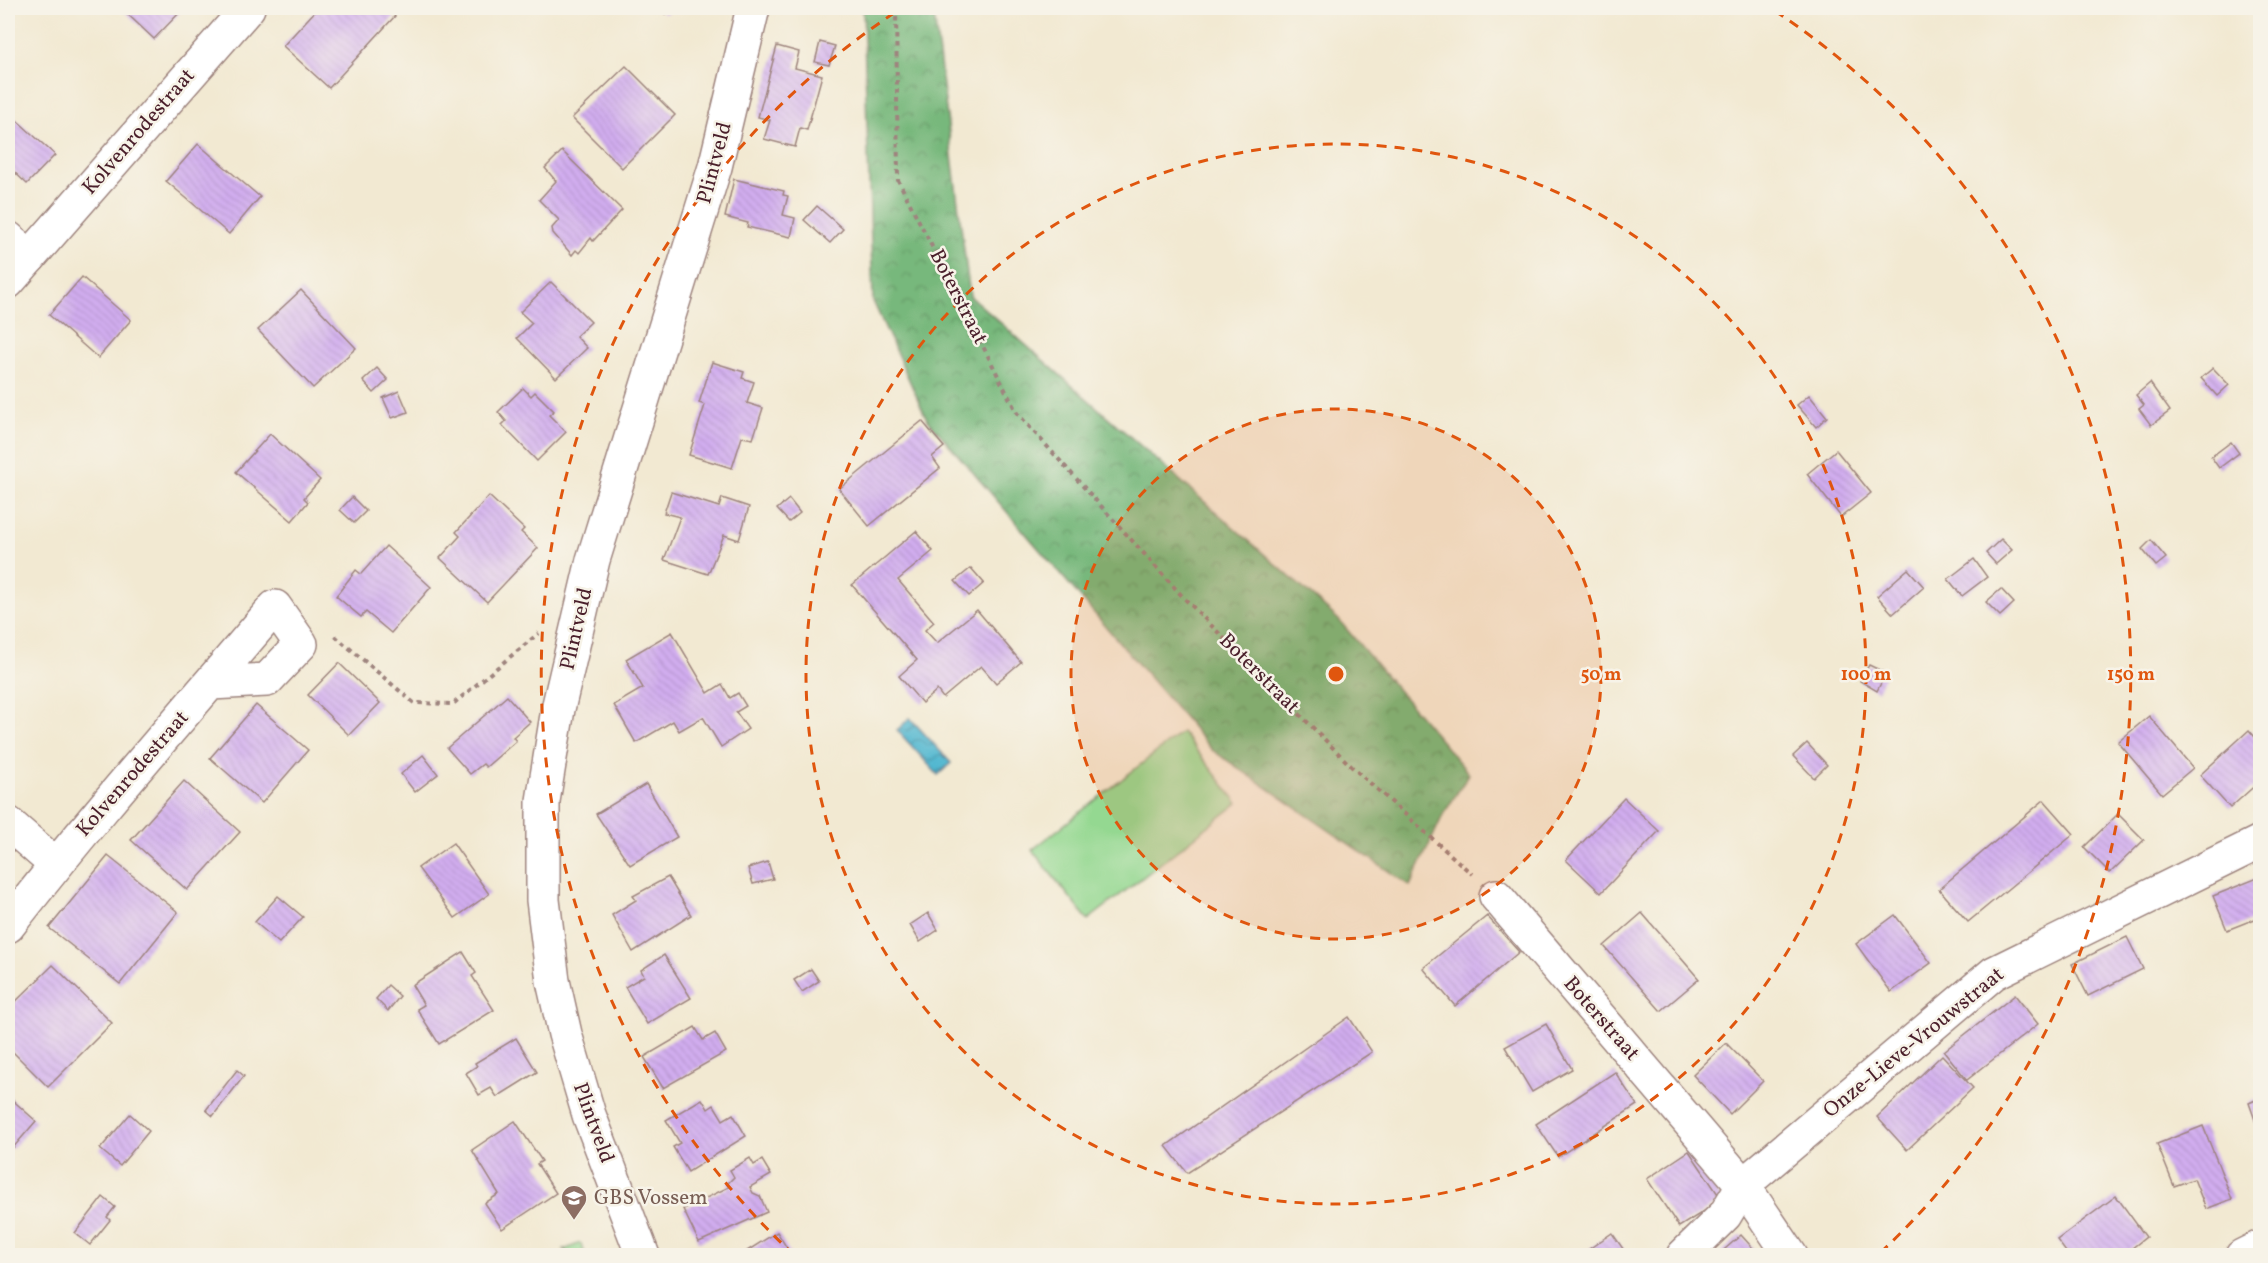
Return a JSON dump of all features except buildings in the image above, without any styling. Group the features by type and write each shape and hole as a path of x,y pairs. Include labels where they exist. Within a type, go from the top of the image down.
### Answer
{"street":[{"name":"Kolvenrodestraat","path":"8,282 19,248 248,8"},
{"name":"Plintveld","path":"643,1256 589,1115 568,1048 553,981 543,900 541,836 547,765 601,533 715,167 753,8"},
{"name":"Kolvenrodestraat","path":"8,926 55,864 275,608 289,627"},
{"path":"8,823 55,864"},
{"name":"Onze-Lieve-Vrouwstraat","path":"1683,1256 1725,1215 1743,1185 1994,973 2260,842"},
{"name":"Boterstraat","path":"1496,896 1743,1185 1791,1256"},
{"path":"2242,1256 2260,1247"}],"path":[{"name":"Boterstraat","path":"896,8 898,180 1017,413 1183,597 1352,766 1496,896"},
{"path":"289,627 327,629 414,703 453,704 522,646 584,602"}],"green space":[{"path":"863,8 933,8 970,296 1338,619 1469,774 1443,815 1410,886 1212,750 927,419 873,301"},
{"path":"1182,732 1238,803 1088,920 1032,850"},
{"path":"580,1243 586,1255 567,1255 564,1250"}],"water":[{"path":"910,718 951,763 938,775 897,730"}],"place":[{"name":"GBS Vossem","path":"574,1221"}]}
